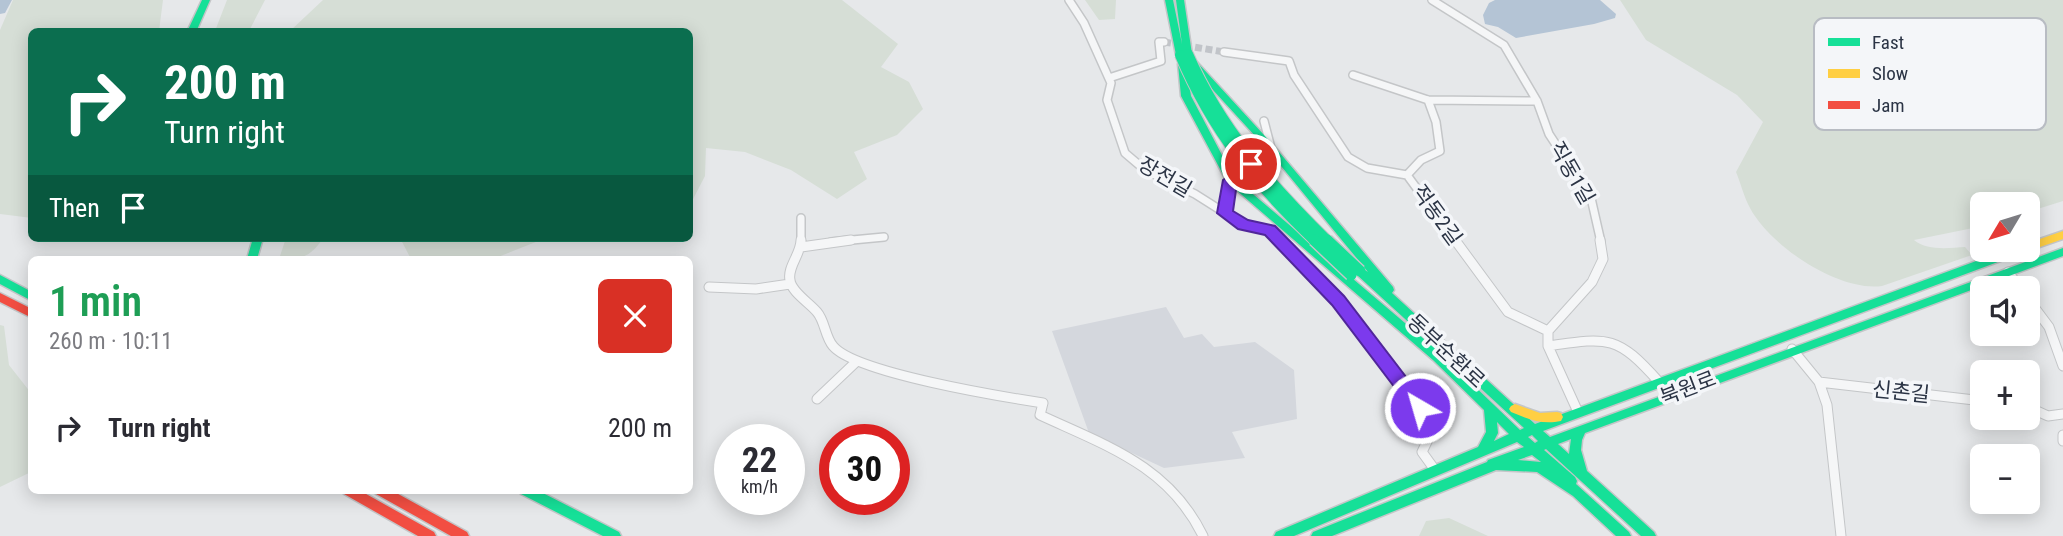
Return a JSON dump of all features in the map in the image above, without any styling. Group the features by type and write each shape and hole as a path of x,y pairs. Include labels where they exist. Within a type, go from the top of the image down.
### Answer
{"main road":[{"path":"193,28 206,0"},
{"path":"1169,0 1185,57 1271,148 1441,354"},
{"path":"1180,0 1186,96 1230,180 1441,354"},
{"name":"동부순환로","path":"1185,57 1206,116 1230,149 1286,212 1356,273 1441,354 1490,408 1589,498"},
{"path":"2040,243 2063,235"},
{"name":"북원로","path":"1317,536 1670,395 2063,252"},
{"name":"북원로","path":"1280,536 1572,414 1986,262"},
{"path":"0,279 28,295"},
{"path":"0,297 28,312"},
{"path":"1781,338 1792,349"},
{"name":"동부순환로","path":"1441,354 1504,404 1650,536"},
{"path":"1659,382 1670,395"},
{"path":"1504,404 1540,418 1572,414"},
{"path":"1480,452 1492,440 1494,430 1490,408"},
{"path":"1581,429 1574,440 1574,451 1586,478"},
{"path":"1492,464 1539,467 1589,498 1625,533"},
{"path":"1577,492 1625,533"},
{"path":"355,494 430,536"},
{"path":"387,494 463,536"},
{"path":"533,494 615,536"}],"street":[{"name":"장전길","path":"1069,0 1084,23 1111,83 1107,100 1125,153 1145,170 1195,194 1244,225 1269,230 1338,301 1434,427 1422,452 1435,470"},
{"name":"직동1길","path":"1432,0 1504,45 1537,101 1549,134 1591,198 1600,229 1603,259 1592,282 1548,331"},
{"path":"1109,78 1161,61 1158,42 1164,42"},
{"name":"적동2길","path":"1224,52 1289,61 1294,75 1348,157 1367,168 1407,175 1508,312 1548,331"},
{"path":"1353,75 1427,100 1537,101"},
{"path":"1407,175 1416,162 1428,154 1440,151 1436,122 1427,100"},
{"path":"1225,213 1230,180 1271,148 1264,121"},
{"path":"801,218 801,247 789,276 790,284 820,315 833,346 857,361 970,392 1043,404 1040,415 1149,467 1170,486 1197,519 1203,536"},
{"path":"801,247 884,237"},
{"path":"2008,272 2011,276"},
{"path":"709,287 756,289 790,284"},
{"path":"2040,315 2049,327 2063,366"},
{"path":"1548,331 1548,346 1572,414"},
{"path":"1548,346 1606,338 1635,355 1659,382"},
{"path":"1792,349 1819,382 1827,405 1840,536"},
{"path":"817,399 857,361"},
{"name":"신촌길","path":"1819,382 1970,399"},
{"path":"2040,412 2048,415 2063,414"},
{"path":"2063,435 2063,441"}],"shaded area":[{"path":"13,0 163,0 159,28 28,28 28,218 0,214 0,30"},
{"path":"227,0 265,0 251,28 216,28"},
{"path":"323,0 842,0 898,44 881,67 909,82 923,109 897,135 854,152 867,179 837,199 791,170 745,152 706,148 705,176 693,199 693,28 293,28"},
{"path":"1085,0 1116,0 1115,19 1099,20"},
{"path":"1620,0 2063,0 2063,201 2040,208 2040,192 1970,192 1970,229 1914,240 1932,247 1965,247 1970,256 1882,286 1846,282 1807,264 1789,251 1760,223 1750,208 1736,172 1763,122 1737,95 1646,40"},
{"path":"285,242 320,242 304,256 280,256"},
{"path":"402,242 536,242 501,256 409,256"},
{"path":"1166,307 1184,338 1202,334 1214,347 1255,342 1294,370 1297,419 1232,432 1245,458 1164,468 1089,433 1052,331"},
{"path":"0,325 4,326 9,365 28,389 28,473 0,487"},
{"path":"1449,518 1488,536 1419,536 1426,521"}],"water":[{"path":"1495,0 1600,0 1616,14 1615,18 1594,24 1516,38 1498,27 1485,24 1483,15 1489,3"}],"waterway":[{"path":"0,10 5,0"}],"tunnel":[{"path":"1164,42 1224,52"}],"traffic: fast":[{"path":"193,28 206,0"},
{"path":"1169,0 1180,55"},
{"path":"1180,0 1188,54"},
{"path":"1188,54 1202,86 1239,145 1285,198 1360,271"},
{"path":"1180,55 1194,89 1231,149 1274,201 1351,275"},
{"path":"1182,64 1186,96 1230,180 1437,357"},
{"path":"1194,64 1271,148 1389,290"},
{"path":"253,256 257,242"},
{"path":"1317,536 1595,424 2063,252"},
{"path":"1280,536 1532,430 1986,262"},
{"path":"1360,271 1650,536"},
{"path":"0,279 28,295"},
{"path":"1434,354 1518,435 1571,481"},
{"path":"1484,447 1492,433 1490,408"},
{"path":"1581,430 1575,450 1581,470"},
{"path":"1492,464 1539,467 1577,492 1625,536"},
{"path":"533,494 615,536"}],"traffic: slow":[{"path":"2040,243 2063,235"},
{"path":"1515,409 1540,418 1557,417"}],"traffic: jam":[{"path":"0,297 28,312"},
{"path":"355,494 430,536"},
{"path":"387,494 463,536"}],"route":[{"path":"1251,164 1230,180 1225,213 1244,225 1269,230 1338,301 1420,408"}]}
